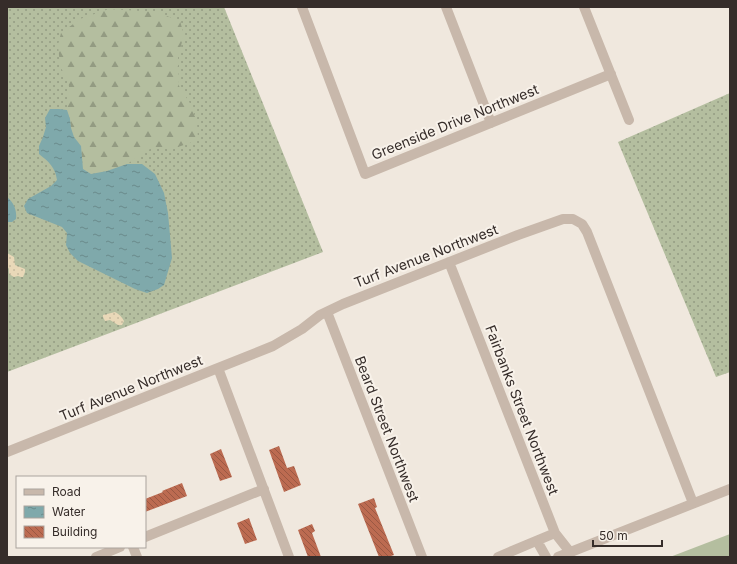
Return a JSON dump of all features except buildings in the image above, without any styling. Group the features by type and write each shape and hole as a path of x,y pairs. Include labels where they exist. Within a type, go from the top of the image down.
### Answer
{"street":[{"name":"Greenside Drive Northwest","path":"302,7 365,174 611,74"},
{"path":"446,7 490,123"},
{"path":"584,7 628,120"},
{"name":"Turf Avenue Northwest","path":"7,452 273,346 302,329 320,316 343,304 518,235 563,219 574,219 582,224 586,232 692,503"},
{"name":"Fairbanks Street Northwest","path":"449,262 555,533 570,552"},
{"name":"Beard Street Northwest","path":"327,312 422,557"},
{"path":"218,368 289,557"},
{"path":"558,557 730,488"},
{"path":"146,537 264,489"},
{"path":"498,557 555,533"},
{"path":"537,540 546,557"},
{"path":"96,557 118,548"}],"green space":[{"path":"7,7 224,7 323,252 7,372"},
{"path":"109,9 156,12 180,21 184,35 178,56 179,86 191,105 197,123 198,140 178,147 150,149 127,164 107,171 91,174 83,169 81,146 74,138 71,128 67,110 69,86 60,65 58,45 61,33 80,19"},
{"path":"730,93 730,372 716,377 618,142"},
{"path":"730,534 730,557 670,557"}],"sand":[{"path":"7,253 14,257 15,265 25,269 23,277 14,277 9,274 9,269 7,266"},
{"path":"115,312 124,321 122,325 118,325 110,320 105,321 103,315"}],"water":[{"path":"50,109 67,110 74,137 81,146 83,169 91,174 107,171 127,164 142,164 155,174 164,193 168,213 172,258 164,285 158,289 147,293 135,289 78,261 70,253 66,245 67,233 62,227 27,213 24,206 28,199 51,186 57,180 51,165 39,154 39,146 46,127 45,118"},
{"path":"7,197 12,202 15,210 16,219 12,222 7,222"}]}
